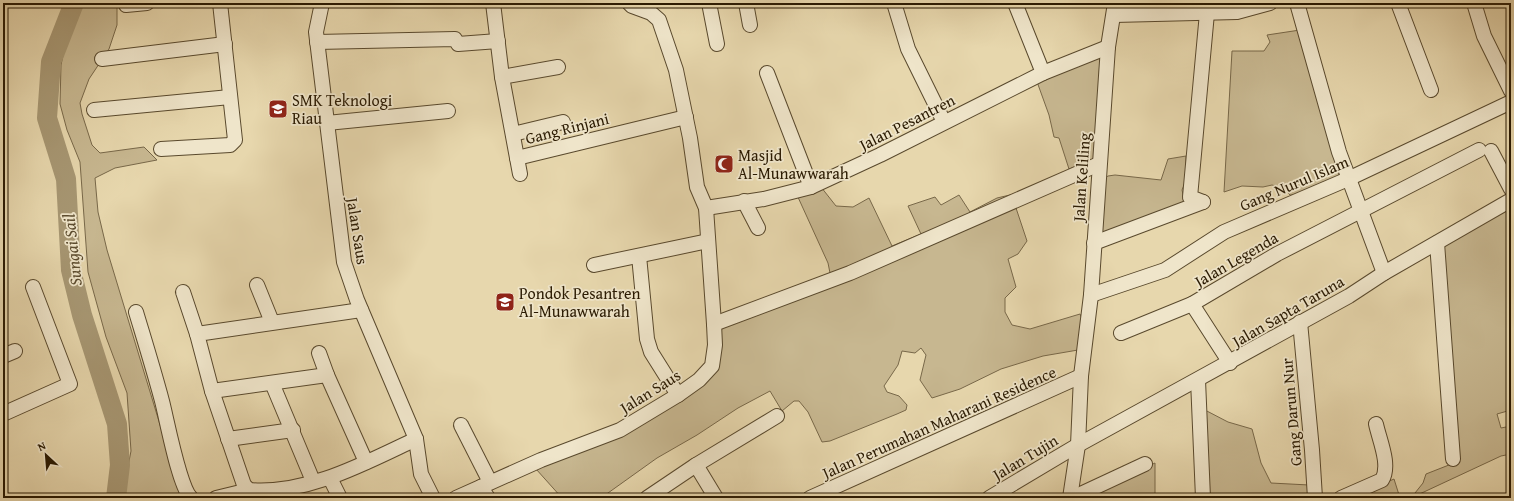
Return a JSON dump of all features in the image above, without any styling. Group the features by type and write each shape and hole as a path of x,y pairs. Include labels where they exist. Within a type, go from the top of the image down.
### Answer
{"street":[{"path":"126,5 147,3"},
{"path":"161,149 230,145 235,140 220,3"},
{"name":"Jalan Saus","path":"322,3 317,21 317,42 342,254 361,310 416,438 421,474 433,498"},
{"name":"Gang Rinjani","path":"494,3 502,77 517,158 686,117"},
{"path":"629,3 632,6 651,13 661,25 676,70 698,187 706,208"},
{"path":"709,3 717,44"},
{"path":"746,3 750,25"},
{"path":"894,3 908,49 944,122"},
{"path":"1015,3 1043,73"},
{"name":"Jalan Keliling","path":"1071,498 1078,445 1081,376 1091,295 1108,47 1114,9 1207,13 1237,12 1270,3"},
{"path":"1297,3 1348,179 1384,273"},
{"path":"1398,3 1431,90"},
{"path":"1474,3 1484,36 1511,91"},
{"path":"1094,243 1203,202 1190,197 1207,13"},
{"path":"317,42 455,39 458,44 498,42"},
{"path":"102,59 225,44"},
{"name":"Jalan Pesantren","path":"706,208 764,199 811,187 873,159 1043,73 1108,47"},
{"path":"502,77 558,67"},
{"path":"767,73 811,187"},
{"path":"94,110 230,97"},
{"name":"Gang Nurul Islam","path":"1091,295 1158,273 1218,235 1348,179 1511,102"},
{"path":"327,123 448,111"},
{"path":"512,134 563,122"},
{"name":"Jalan Legenda","path":"1230,363 1192,304 1277,254 1485,151 1511,189"},
{"path":"517,158 520,174"},
{"path":"714,324 850,273 1099,164"},
{"name":"Jalan Sapta Taruna","path":"1078,445 1230,363 1300,322 1349,296 1384,273 1511,200"},
{"path":"744,201 758,228"},
{"name":"Jalan Saus","path":"456,498 486,489 541,460 620,430 678,395 699,380 712,366 714,324 706,208"},
{"path":"594,264 708,241"},
{"path":"1437,243 1453,459"},
{"path":"639,256 646,339 652,352 678,395"},
{"path":"257,285 272,322"},
{"path":"3,414 70,384 33,287"},
{"path":"183,292 197,334 212,391 244,486 249,490"},
{"path":"1121,333 1192,304"},
{"path":"197,334 361,310"},
{"path":"136,312 162,402 172,446 182,480 191,498"},
{"name":"Gang Darun Nur","path":"1300,322 1312,440 1315,498"},
{"path":"319,353 327,375 366,462"},
{"path":"212,391 327,375"},
{"name":"Jalan Perumahan Maharani Residence","path":"810,498 1081,376"},
{"path":"1198,380 1203,498"},
{"path":"272,383 314,481"},
{"path":"647,498 696,465 777,416"},
{"path":"1341,498 1382,480 1386,474 1376,424"},
{"path":"461,425 486,489"},
{"path":"228,439 293,430"},
{"path":"216,498 249,490 281,494 314,481 330,478 416,438"},
{"name":"Jalan Tujin","path":"989,498 1078,445"},
{"path":"1071,498 1145,464"},
{"path":"696,465 716,498"},
{"path":"330,478 340,498"}],"shaded area":[{"path":"82,3 117,3 117,25 109,49 89,79 80,103 92,145 100,153 144,147 157,160 115,168 95,178 98,212 107,250 178,484 184,498 126,498 123,492 131,451 127,393 106,337 88,272 80,162 67,130 60,104 61,65 66,41"},
{"path":"1300,30 1339,173 1338,177 1300,195 1290,195 1283,188 1272,185 1263,187 1242,186 1224,192 1232,51 1264,51 1270,42 1267,35"},
{"path":"1100,53 1096,160 1069,169 1059,138 1054,137 1049,115 1036,79"},
{"path":"1186,156 1186,180 1182,190 1185,203 1097,239 1102,180 1108,176 1115,175 1161,180 1168,159"},
{"path":"821,187 836,206 853,207 869,198 892,246 921,234 908,206 935,197 941,205 959,195 970,212 997,198 1027,191 1015,205 1027,241 1018,254 1008,259 1016,287 1005,298 1005,312 1012,325 1030,329 1080,314 1084,324 1078,350 1043,356 1001,369 960,389 932,398 920,380 926,355 921,348 915,353 902,351 898,365 884,386 887,392 899,396 907,405 906,410 897,414 830,441 822,442 808,412 799,401 794,401 782,411 770,391 738,408 697,435 657,458 601,498 562,498 536,469 711,376 720,357 718,325 832,283 828,263 797,195"},
{"path":"1511,203 1511,410 1497,414 1501,428 1511,426 1511,454 1501,456 1411,498 1423,483 1426,474 1454,463 1442,245"},
{"path":"1203,409 1228,422 1252,429 1261,463 1271,483 1309,485 1312,498 1206,498"},
{"path":"1155,463 1155,498 1080,498"},
{"path":"1394,479 1400,498 1351,498"}],"waterway":[{"name":"Sungai Sail","path":"74,3 51,62 47,118 66,179 71,270 82,315 117,424 120,465 116,498"}],"place":[{"name":"SMK Teknologi Riau","path":"278,109"},
{"name":"Masjid Al-Munawwarah","path":"724,164"},
{"name":"Pondok Pesantren Al-Munawwarah","path":"505,302"}]}
